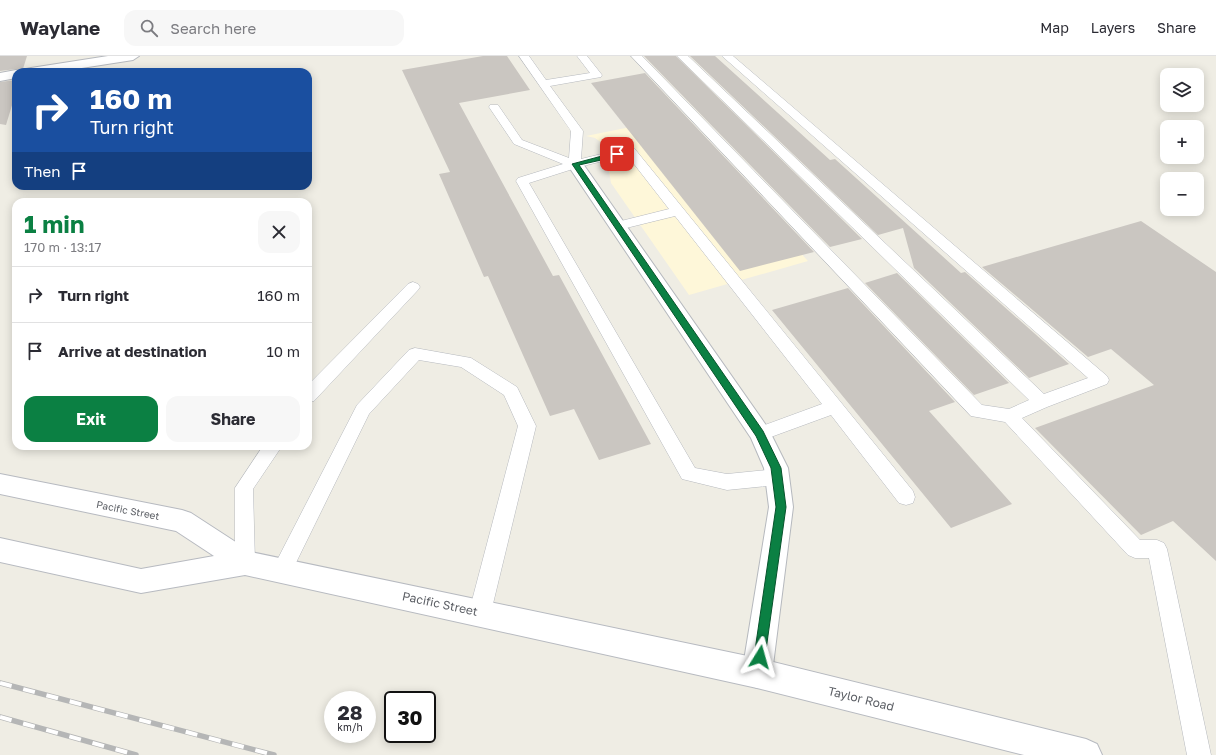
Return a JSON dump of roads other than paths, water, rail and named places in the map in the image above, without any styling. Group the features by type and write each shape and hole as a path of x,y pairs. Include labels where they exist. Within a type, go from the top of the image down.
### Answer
{"main road":[{"path":"56,68 133,56"},
{"path":"0,77 12,75"},
{"path":"575,164 760,434 776,468 781,507 757,673"},
{"name":"Pacific Street","path":"0,484 182,521 245,563"},
{"name":"Pacific Street","path":"0,550 140,581 245,563 635,646"},
{"name":"Taylor Road","path":"635,646 757,673 1086,755"}],"lane":[{"path":"524,56 577,131 575,164"},
{"path":"543,84 597,74 582,56"},
{"path":"636,56 977,411 1010,416 1041,402 1101,380 727,56"},
{"path":"682,56 1041,402"},
{"path":"494,107 518,142 575,164"},
{"path":"777,477 727,482 689,474 522,181 575,164 630,151 906,497"},
{"path":"618,226 678,211"},
{"path":"312,392 413,287"},
{"path":"282,570 363,410 415,354 465,362 511,391 527,426 480,612"},
{"path":"760,434 834,407"},
{"path":"1010,416 1135,549 1157,549 1199,755"},
{"path":"245,563 244,488 270,450"}],"railway":[{"path":"0,683 274,755"},
{"path":"0,717 136,755"}]}
